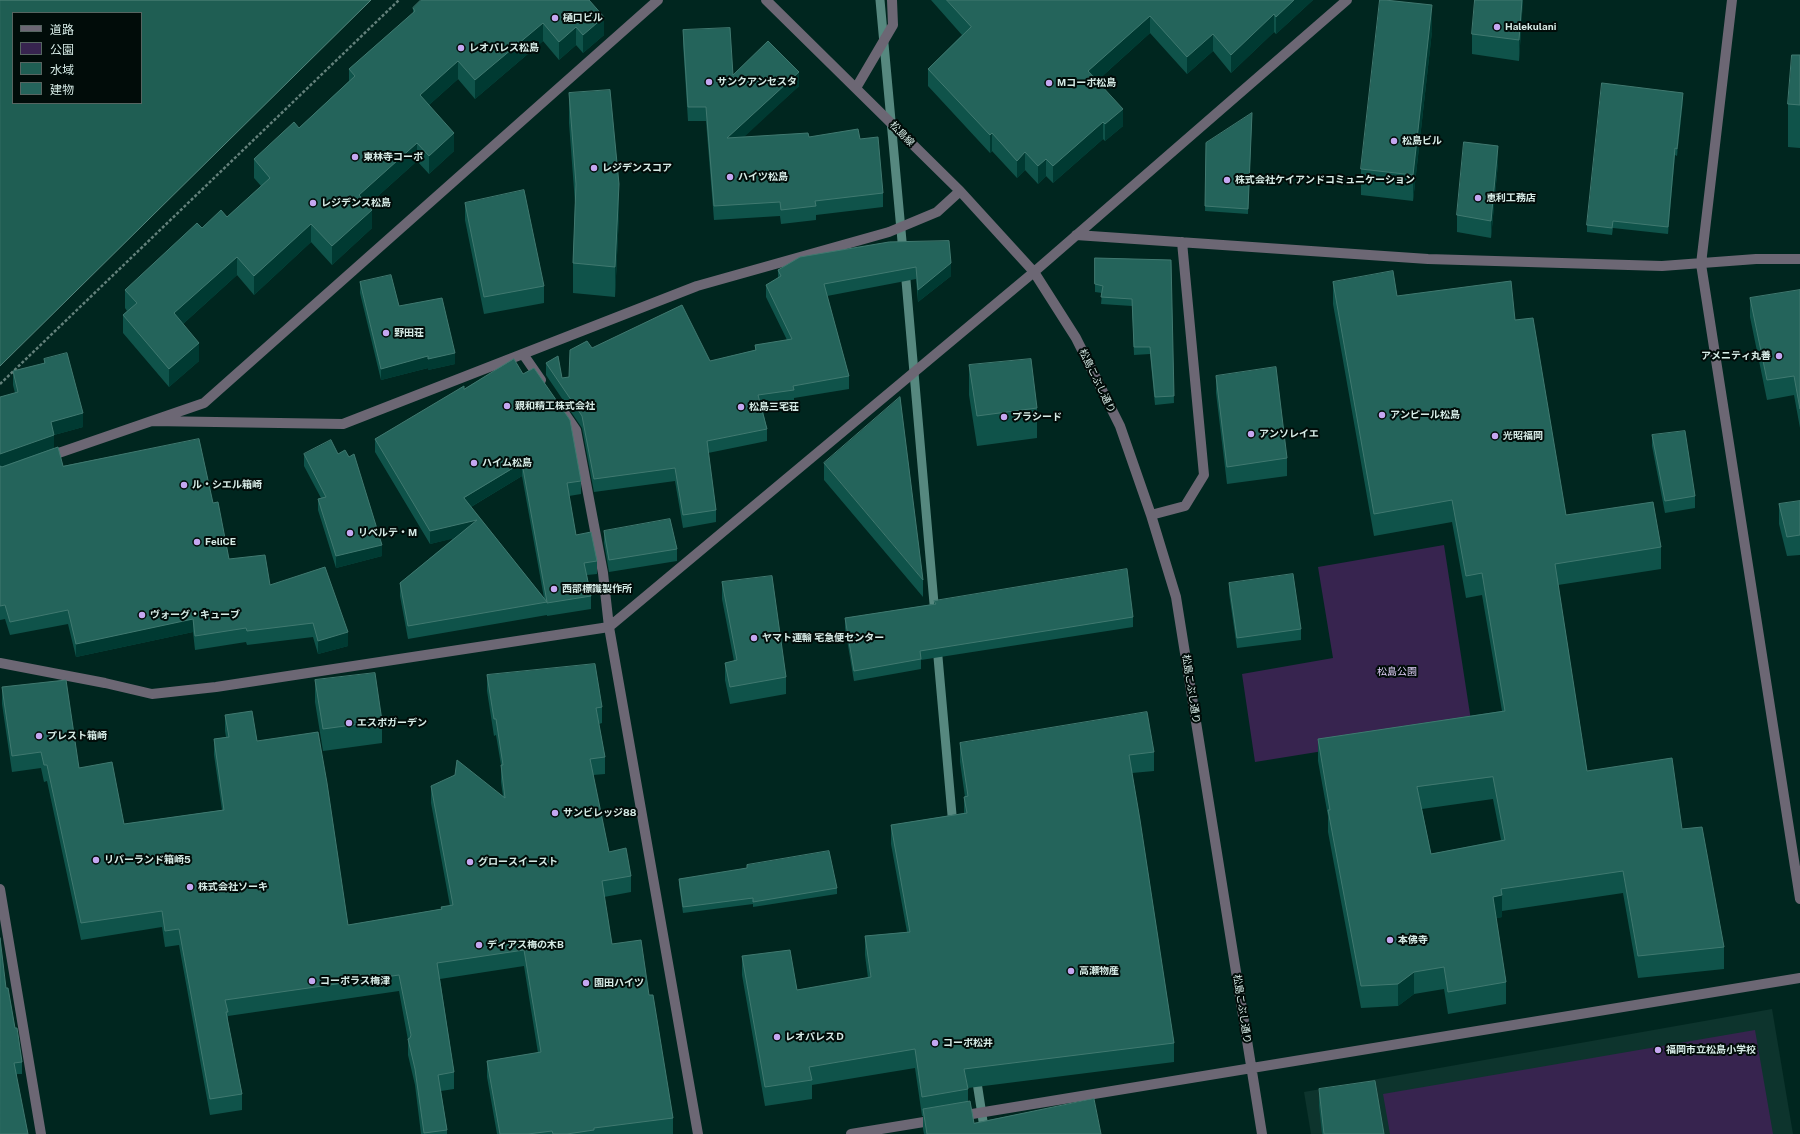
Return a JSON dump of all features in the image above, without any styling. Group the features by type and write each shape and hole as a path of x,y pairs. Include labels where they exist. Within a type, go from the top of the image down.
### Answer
{"street":[{"path":"36,461 204,403 658,0"},
{"name":"松島線","path":"766,0 960,192 1034,272"},
{"path":"856,88 893,25 892,0"},
{"path":"0,663 105,683 152,694 224,686 610,628 1034,272 1347,0"},
{"path":"1732,0 1701,264 1800,899"},
{"path":"152,421 343,424 697,286 889,232 937,212 960,192"},
{"path":"1076,235 1428,259 1662,266 1756,259 1800,259"},
{"path":"1151,515 1185,506 1204,475 1182,242"},
{"name":"松島こぶし通り","path":"1034,272 1076,338 1120,426 1151,515 1176,597 1262,1134"},
{"path":"523,354 545,386"},
{"path":"558,405 576,430 603,573 610,628 698,1134"},
{"path":"0,889 41,1134"},
{"path":"851,1134 1251,1067 1800,978"}],"path":[{"path":"0,384 399,0"}],"shaded area":[{"name":"福岡市立松島小学校","path":"1772,1009 1793,1134 1311,1134 1304,1092"}],"green space":[{"name":"松島公園","path":"1444,545 1472,727 1255,762 1242,674 1333,658 1318,567"},
{"name":"福岡市立松島小学校","path":"1755,1030 1773,1134 1390,1134 1383,1094"}],"water":[{"path":"0,0 371,0 0,366"}],"building":[{"path":"421,0 589,0 604,17 583,35 576,27 559,42 543,23 475,80 458,61 420,95 454,133 429,156 417,143 359,195 372,210 332,246 311,224 254,276 237,257 174,313 199,343 169,369 123,315 137,303 125,290 197,223 202,228 221,210 227,217 270,178 254,159 294,122 299,128 355,76 349,69 415,11 413,8"},
{"path":"947,0 1294,0 1276,17 1274,14 1231,55 1213,34 1187,57 1150,16 1088,71 1123,109 1105,124 1103,122 1053,166 1046,159 1038,166 1025,152 1017,161 992,133 990,135 928,69 971,27"},
{"path":"1380,0 1432,5 1413,175 1361,169"},
{"name":"Halekulani","path":"1475,0 1522,0 1519,40 1472,34"},
{"path":"730,28 733,75 768,41 799,72 727,138 808,133 809,137 858,129 860,139 878,137 883,193 815,201 816,206 781,210 780,202 714,206 706,107 688,107 683,30"},
{"path":"1792,55 1800,55 1800,105 1788,104"},
{"path":"1602,83 1683,93 1677,149 1675,148 1668,227 1613,221 1612,228 1587,225"},
{"name":"レジデンスコア","path":"610,90 619,184 615,267 573,263 576,184 569,93"},
{"name":"株式会社ケイアンドコミュニケーション","path":"1252,113 1248,209 1205,206 1206,143"},
{"name":"恵利工務店","path":"1464,142 1498,146 1491,221 1457,215"},
{"path":"524,190 544,286 484,297 465,203"},
{"path":"949,241 951,263 918,290 916,267 824,284 849,376 793,386 794,390 758,395 767,429 707,441 716,510 683,515 675,468 594,479 582,416 546,363 558,356 562,378 569,377 570,350 587,341 592,348 682,305 710,361 756,350 755,345 792,339 766,285 781,276 778,270 800,257 889,242"},
{"path":"1095,258 1171,260 1174,396 1155,397 1150,347 1134,347 1132,299 1101,297 1103,286 1095,284"},
{"path":"1393,271 1397,296 1511,281 1515,320 1533,318 1566,515 1653,502 1661,547 1555,564 1587,771 1672,758 1682,829 1702,827 1724,947 1638,956 1623,871 1501,889 1502,895 1493,897 1506,982 1448,992 1444,967 1414,972 1398,984 1361,986 1328,810 1330,810 1318,739 1505,711 1482,573 1466,576 1452,500 1374,514 1333,282","holes":["1493,777 1505,840 1431,854 1417,787"]},
{"path":"391,275 399,306 442,298 455,353 428,359 428,356 381,369 360,282"},
{"name":"アメニティ丸善","path":"1800,290 1800,409 1794,376 1767,380 1750,298"},
{"path":"67,353 83,413 51,422 54,435 0,454 0,397 18,392 13,371 45,363 44,359"},
{"path":"514,359 523,374 534,368 570,420 581,481 567,483 576,535 591,532 597,561 584,563 591,596 408,626 400,583 477,520 430,531 375,439 464,386 464,389","holes":["522,463 547,602 464,498"]},
{"path":"1031,359 1037,408 977,416 969,365"},
{"name":"アンソレイエ","path":"1276,367 1287,458 1227,467 1216,376"},
{"path":"900,397 923,580 824,463"},
{"path":"1685,431 1695,496 1665,501 1652,435"},
{"path":"199,439 213,503 218,502 229,559 265,555 270,585 325,567 348,632 318,641 313,623 247,631 246,628 195,636 193,619 76,644 68,610 10,622 5,605 0,606 0,466 2,467 58,447 63,466"},
{"path":"331,440 338,454 345,450 349,457 354,454 382,545 336,556 318,499 326,497 304,454"},
{"path":"1800,501 1800,535 1787,537 1779,504"},
{"path":"670,519 677,549 609,560 604,531"},
{"path":"1127,569 1133,617 920,651 921,659 854,671 845,618 936,604 934,601"},
{"path":"1293,574 1301,629 1237,638 1229,583"},
{"name":"ヤマト運輸 宅急便センター","path":"772,576 786,677 730,687 725,663 737,660 722,582"},
{"path":"595,664 602,707 596,708 605,757 590,759 609,852 626,848 631,876 602,881 612,944 641,940 649,995 653,995 673,1118 594,1128 594,1130 567,1134 553,1134 552,1131 528,1134 500,1134 487,1061 541,1052 524,950 437,963 454,1072 438,1075 447,1130 424,1133 415,1069 408,1039 411,1035 399,975 225,1000 242,1094 210,1099 179,929 165,931 162,911 81,923 47,765 44,765 41,752 12,756 2,687 66,680 79,768 112,762 124,824 224,810 214,739 229,737 225,715 252,711 257,741 318,732 348,925 442,909 441,907 453,905 431,786 455,775 457,760 505,798 501,765 503,765 487,675"},
{"path":"375,673 382,721 323,729 315,680"},
{"path":"1147,712 1154,752 1129,755 1174,1043 964,1069 968,1089 922,1097 915,1049 809,1067 812,1080 765,1087 742,956 790,950 797,990 871,977 865,936 910,932 891,825 967,813 964,797 968,796 960,743"},
{"path":"829,851 837,888 753,902 753,898 683,907 679,879 747,868 747,865"},
{"path":"0,938 6,988 8,988 15,1028 17,1028 22,1062 14,1063 28,1134 0,1134"},
{"path":"1375,1081 1384,1134 1324,1134 1319,1089"},
{"path":"1094,1099 1101,1134 927,1134 923,1109 970,1101 974,1123"}],"waterway":[{"path":"880,0 903,252"},
{"path":"905,269 935,615"},
{"path":"937,646 953,826"},
{"path":"976,1076 985,1134"}],"place":[{"name":"樋口ビル","path":"555,18"},
{"name":"Halekulani","path":"1497,27"},
{"name":"レオパレス松島","path":"461,48"},
{"name":"サンクアンセスタ","path":"709,82"},
{"name":"Mコーポ松島","path":"1049,83"},
{"name":"松島ビル","path":"1394,141"},
{"name":"東林寺コーポ","path":"355,157"},
{"name":"レジデンスコア","path":"594,168"},
{"name":"ハイツ松島","path":"730,177"},
{"name":"株式会社ケイアンドコミュニケーション","path":"1227,180"},
{"name":"恵利工務店","path":"1478,198"},
{"name":"レジデンス松島","path":"313,203"},
{"name":"野田荘","path":"386,333"},
{"name":"アメニティ丸善","path":"1779,356"},
{"name":"親和精工株式会社","path":"507,406"},
{"name":"松島三宅荘","path":"741,407"},
{"name":"アンピール松島","path":"1382,415"},
{"name":"プラシード","path":"1004,417"},
{"name":"アンソレイエ","path":"1251,434"},
{"name":"光昭福岡","path":"1495,436"},
{"name":"ハイム松島","path":"474,463"},
{"name":"ル・シエル箱崎","path":"184,485"},
{"name":"リベルテ・M","path":"350,533"},
{"name":"FeliCE","path":"197,542"},
{"name":"西部標識製作所","path":"554,589"},
{"name":"ヴォーグ・キューブ","path":"142,615"},
{"name":"ヤマト運輸 宅急便センター","path":"754,638"},
{"name":"エスポガーデン","path":"349,723"},
{"name":"プレスト箱崎","path":"39,736"},
{"name":"サンビレッジ88","path":"555,813"},
{"name":"リバーランド箱崎5","path":"96,860"},
{"name":"グロースイースト","path":"470,862"},
{"name":"株式会社ソーキ","path":"190,887"},
{"name":"本佛寺","path":"1390,940"},
{"name":"ディアス梅の木B","path":"479,945"},
{"name":"高瀬物産","path":"1071,971"},
{"name":"コーポラス梅津","path":"312,981"},
{"name":"園田ハイツ","path":"586,983"},
{"name":"レオパレスＤ","path":"777,1037"},
{"name":"コーポ松井","path":"935,1043"},
{"name":"福岡市立松島小学校","path":"1658,1050"}]}
